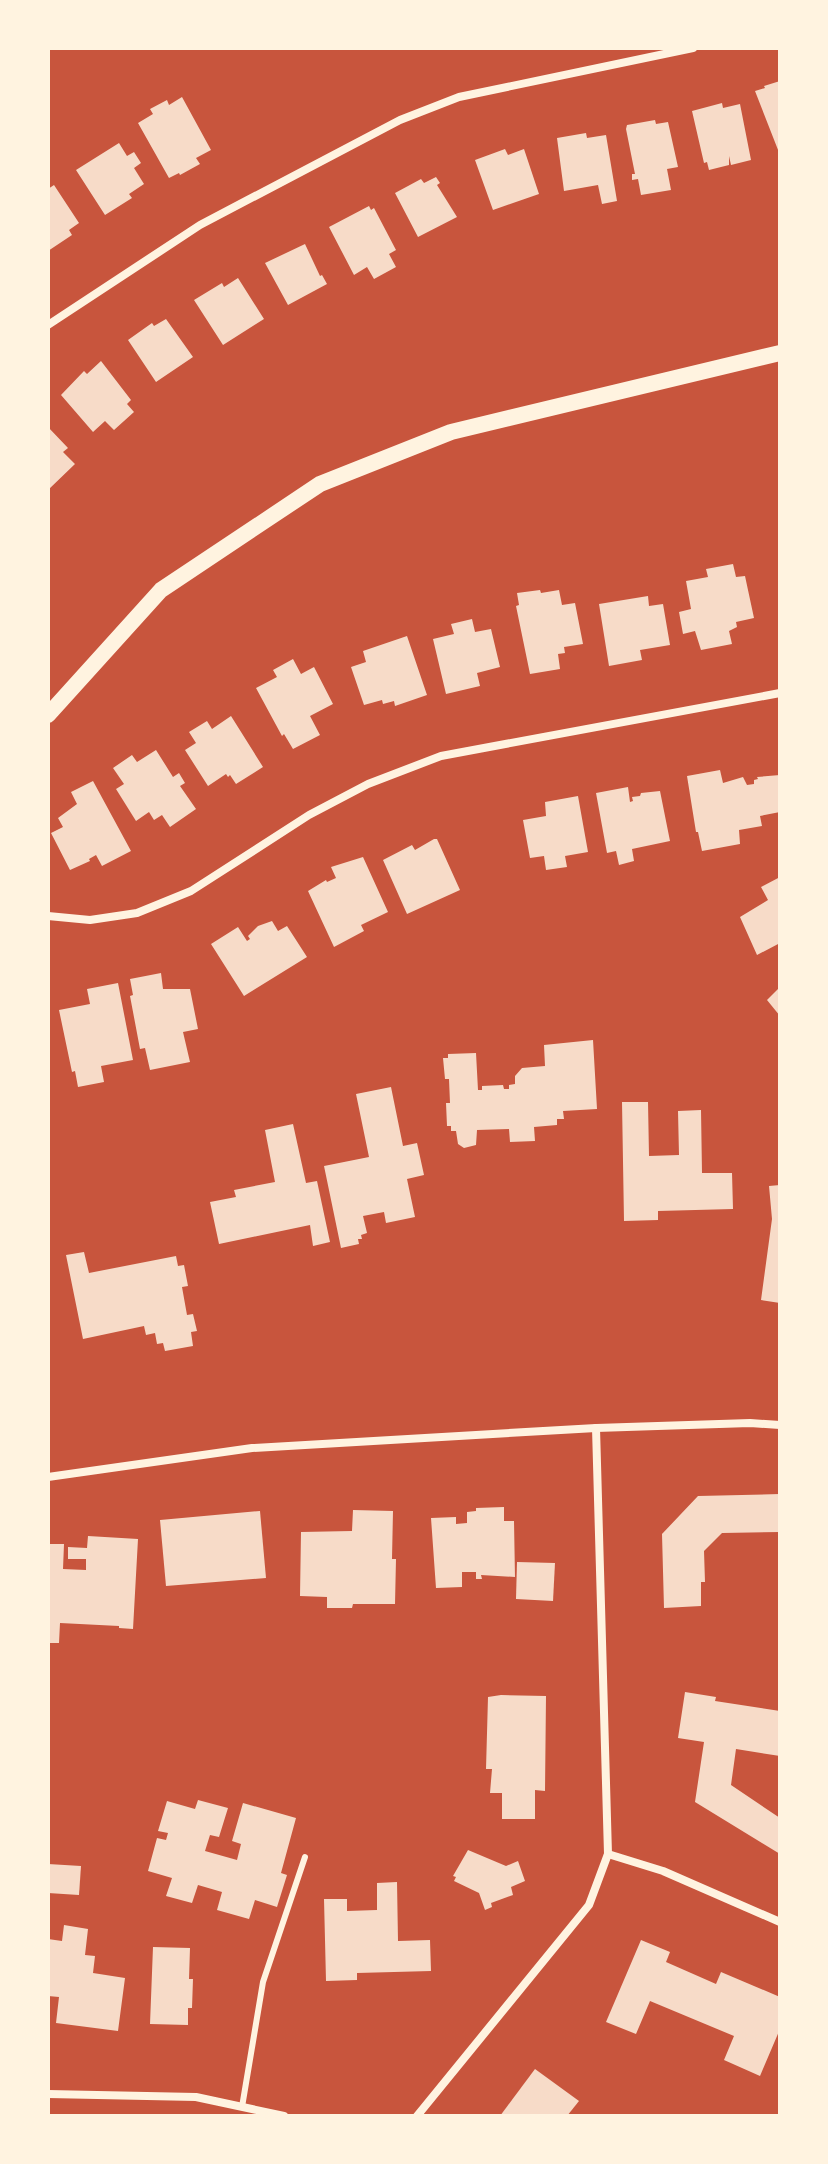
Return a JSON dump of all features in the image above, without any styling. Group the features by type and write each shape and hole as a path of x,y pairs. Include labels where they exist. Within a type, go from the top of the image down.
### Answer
{"main road":[{"path":"48,715 161,590 320,484 451,432 780,353"}],"street":[{"path":"48,325 200,225 400,120 459,97 693,48"},
{"path":"48,916 90,920 137,913 191,891 309,815 368,784 441,756 780,693"},
{"path":"48,1477 252,1448 596,1428 750,1423 780,1425"},
{"path":"417,2116 589,1905 608,1854 596,1428"},
{"path":"608,1854 663,1871 780,1922"},
{"path":"48,2094 196,2097 284,2116"}],"lane":[{"path":"242,2107 263,1982 305,1857"}],"building":[{"path":"780,81 780,155 755,91"},
{"path":"182,97 211,150 196,158 200,164 169,178 138,123 153,114 150,109 167,100 169,105"},
{"path":"722,103 723,108 740,104 751,160 731,165 729,156 729,165 709,170 707,162 704,163 692,111"},
{"path":"655,120 656,124 668,122 678,167 667,169 671,190 641,195 638,179 632,180 632,174 635,174 626,129 627,125"},
{"path":"586,133 587,138 606,135 617,201 602,204 598,185 564,191 557,138"},
{"path":"119,143 127,156 134,152 141,163 134,168 144,184 129,194 132,198 105,215 76,170"},
{"path":"505,149 508,155 524,149 539,194 493,210 475,160"},
{"path":"436,177 440,183 437,185 457,217 418,237 395,193 421,179 424,183"},
{"path":"54,185 79,223 69,230 72,235 48,251 48,189"},
{"path":"369,206 371,210 374,208 396,250 389,254 396,267 374,279 367,267 354,275 329,227"},
{"path":"305,244 327,284 288,305 265,263"},
{"path":"238,278 264,319 223,345 194,300 222,283 224,287"},
{"path":"166,319 193,357 156,382 128,340 152,323 154,326"},
{"path":"101,361 131,400 127,404 134,412 114,430 105,421 93,432 61,395 84,371 87,374"},
{"path":"48,427 68,448 63,452 75,464 48,490"},
{"path":"733,564 736,577 745,576 754,618 736,622 737,627 729,631 732,644 701,650 695,631 683,634 679,612 691,609 686,581 708,577 706,569"},
{"path":"540,590 541,593 559,590 562,605 575,603 583,644 564,647 565,653 558,654 560,669 530,674 516,606 519,605 517,593"},
{"path":"648,596 649,606 663,604 670,645 640,650 642,660 609,666 599,604"},
{"path":"472,619 475,632 491,629 500,667 477,673 480,686 446,694 433,639 454,634 451,624"},
{"path":"407,636 427,695 395,706 394,701 383,704 382,700 364,705 351,667 366,662 363,651"},
{"path":"293,659 301,674 314,667 333,704 310,716 320,735 293,749 284,734 282,736 256,688 277,677 273,670"},
{"path":"231,716 263,767 236,784 226,774 208,786 185,750 196,743 189,732 207,721 212,729"},
{"path":"156,750 173,777 179,773 185,783 180,786 196,809 170,827 162,815 154,820 149,812 136,821 116,789 124,784 113,768 132,755 137,762"},
{"path":"720,770 723,783 743,777 747,785 754,784 757,777 780,775 780,812 760,816 762,826 739,830 740,844 702,851 687,776"},
{"path":"93,781 131,851 102,866 96,855 70,870 51,833 63,827 58,818 77,804 71,792"},
{"path":"628,787 630,802 633,801 632,797 641,793 660,791 670,841 632,849 634,861 619,865 616,851 607,853 596,793"},
{"path":"578,796 588,852 565,856 567,867 546,870 544,856 530,858 523,820 546,816 545,802"},
{"path":"437,839 460,890 407,914 383,860 412,845 415,850"},
{"path":"363,857 388,912 361,925 364,931 334,947 308,891 336,878 331,867"},
{"path":"780,877 780,943 757,955 740,917 768,900 761,887"},
{"path":"272,921 278,931 287,926 307,957 244,996 211,944 238,927 247,941 258,926"},
{"path":"161,973 163,989 190,989 198,1029 183,1032 190,1062 150,1070 145,1048 140,1049 130,996 133,995 130,979"},
{"path":"118,983 133,1060 101,1066 104,1082 78,1087 59,1010 90,1004 87,989"},
{"path":"780,987 780,1016 767,1000"},
{"path":"593,1040 597,1109 563,1111 564,1119 557,1119 557,1125 534,1127 535,1141 510,1142 509,1129 477,1130 476,1145 464,1148 458,1144 456,1131 451,1131 451,1126 447,1126 449,1079 445,1079 443,1058 448,1058 448,1054 476,1053 478,1090 482,1090 482,1086 503,1085 504,1089 509,1089 509,1085 515,1084 515,1076 522,1068 545,1066 544,1045"},
{"path":"391,1087 403,1146 417,1143 424,1175 407,1179 415,1217 386,1223 384,1212 363,1216 367,1233 358,1239 359,1244 341,1248 324,1166 369,1157 356,1094"},
{"path":"622,1102 648,1102 649,1156 679,1155 678,1111 701,1110 702,1173 732,1173 733,1209 658,1211 658,1220 624,1221"},
{"path":"293,1124 306,1183 317,1181 330,1242 313,1246 310,1225 219,1244 210,1202 236,1197 234,1190 275,1182 265,1130"},
{"path":"780,1185 780,1303 761,1300 772,1219 769,1186"},
{"path":"84,1252 89,1273 176,1256 178,1266 184,1265 188,1286 182,1287 187,1315 193,1314 197,1331 191,1332 193,1346 165,1351 163,1343 157,1344 155,1333 146,1335 144,1326 83,1339 66,1255"},
{"path":"780,1494 780,1532 722,1533 704,1551 705,1582 701,1582 701,1606 664,1608 662,1534 698,1496"},
{"path":"504,1507 504,1521 514,1521 515,1577 481,1575 482,1579 476,1579 476,1572 462,1572 462,1587 436,1588 431,1518 456,1517 456,1524 467,1523 467,1512 476,1511 476,1508"},
{"path":"353,1510 393,1511 395,1604 353,1604 352,1608 327,1608 327,1597 300,1596 301,1532 352,1531"},
{"path":"260,1511 266,1578 166,1586 160,1520"},
{"path":"88,1536 138,1539 133,1629 60,1623 59,1643 48,1643 48,1544 64,1544 63,1569 86,1570 86,1559 68,1559 68,1547 87,1548"},
{"path":"517,1562 555,1563 553,1601 516,1599"},
{"path":"685,1692 716,1697 715,1701 780,1711 780,1756 736,1749 731,1785 780,1818 780,1854 695,1802 704,1742 678,1738"},
{"path":"546,1696 545,1791 535,1790 535,1819 502,1819 502,1793 490,1793 492,1769 486,1769 488,1697"},
{"path":"198,1800 228,1808 219,1837 210,1835 205,1851 237,1860 241,1844 232,1841 243,1803 296,1818 281,1873 287,1875 277,1907 255,1900 249,1919 217,1910 222,1892 198,1885 192,1903 166,1896 172,1878 148,1871 157,1838 166,1840 168,1833 158,1831 167,1801 195,1809"},
{"path":"468,1850 506,1866 518,1861 525,1881 511,1887 513,1895 491,1903 492,1907 485,1910 479,1893 454,1881 456,1877 453,1876"},
{"path":"48,1864 81,1866 79,1895 48,1893"},
{"path":"397,1882 398,1941 430,1940 431,1971 357,1973 357,1980 326,1981 324,1899 347,1899 347,1911 377,1910 377,1883"},
{"path":"64,1925 88,1929 85,1955 95,1956 93,1973 125,1978 118,2031 56,2023 59,1997 48,1996 48,1939 62,1941"},
{"path":"641,1940 670,1952 666,1962 716,1984 721,1972 780,1997 780,2029 760,2076 724,2060 734,2036 650,2001 636,2034 606,2022"},
{"path":"153,1947 190,1948 189,1979 193,1979 188,2025 150,2024"},
{"path":"535,2069 579,2101 567,2116 500,2116"}]}
